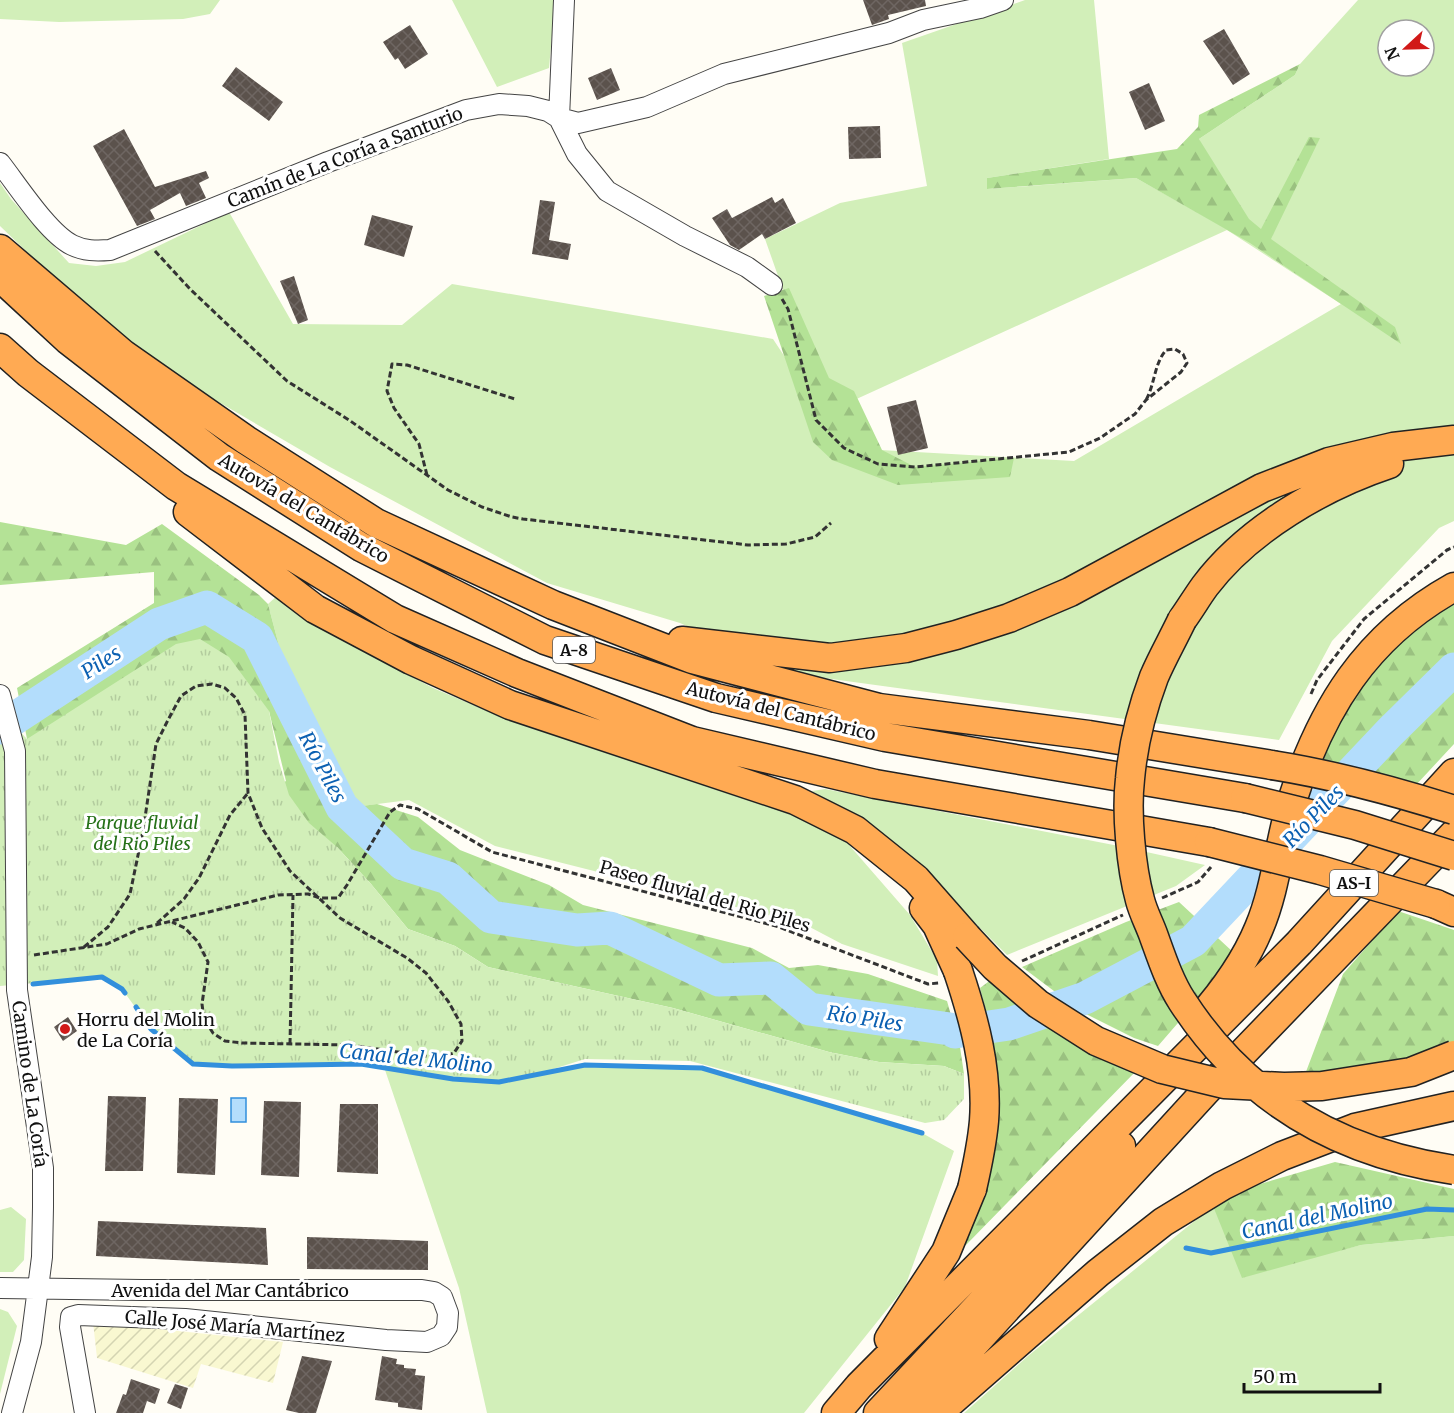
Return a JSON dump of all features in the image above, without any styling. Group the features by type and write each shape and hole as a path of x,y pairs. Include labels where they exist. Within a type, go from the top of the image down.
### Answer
{"highway":[{"path":"0,249 123,354 246,440 376,523 553,605 692,659 879,708 1089,735 1322,773 1386,789 1454,810"},
{"name":"Autovía del Cantábrico","path":"0,277 68,340 219,457 361,547 545,640 716,698 885,737 1245,798 1354,825 1454,856"},
{"name":"A-8","path":"0,348 28,373 176,486 396,619 517,673 704,743 875,784 1211,853 1320,870 1445,908"},
{"path":"28,373 117,457 315,609 411,660 510,705 795,800 855,830 916,879 995,967 1038,1004 1096,1041 1162,1069 1224,1084 1284,1087 1322,1086 1411,1072 1454,1055"},
{"path":"553,605 680,641 740,649 830,658 906,648 1009,618 1070,592 1262,488 1329,462 1393,447 1454,440"},
{"path":"1454,450 1388,465 1350,478 1315,495 1270,524 1235,554 1206,584 1182,620 1154,678 1139,728 1130,780 1130,841 1140,900 1160,953 1181,999 1209,1038 1251,1081 1285,1109 1378,1154 1426,1166 1454,1170"},
{"path":"878,1413 1048,1213 1222,992 1246,956 1260,926 1291,804 1321,726 1346,683 1391,630 1426,602 1454,586"},
{"name":"AS-I","path":"1048,1213 1251,990 1299,943 1454,773"},
{"path":"855,830 914,894 937,925 949,977 978,1036 984,1091 983,1130 972,1189 946,1252 860,1386"},
{"name":"AS-I","path":"1205,1092 1454,834"},
{"path":"836,1413 860,1386 1048,1213 1205,1092"},
{"path":"911,1413 1205,1092"},
{"path":"938,1413 1098,1273 1163,1222 1222,1186 1282,1156 1355,1128 1454,1106"}],"street":[{"path":"564,0 559,118 577,154 608,191 685,236 747,267 772,285"},
{"name":"Camín de La Coría a Santurio","path":"0,163 52,228 72,245 90,251 110,250 339,158 466,110 499,104 528,106 578,123 634,111 724,74 889,33 923,20 980,8 1003,0"},
{"name":"Camino de La Coría","path":"0,695 15,751 18,1001 42,1168 44,1229 31,1342 12,1413"},
{"name":"Avenida del Mar Cantábrico","path":"0,1288 423,1290 434,1292 442,1297 448,1313"},
{"name":"Calle José María Martínez","path":"85,1413 70,1327 71,1317 78,1315 185,1319 386,1340 427,1342 441,1336 447,1327 448,1313"}],"path":[{"path":"141,237 189,288 287,381 349,420 448,490 482,507 512,517 748,545 786,544 815,537 831,523"},
{"path":"772,285 788,309 816,420 844,448 878,464 915,467 1069,452 1100,438 1135,414 1152,389 1159,358 1166,350 1175,349 1183,354 1186,363 1181,372 1146,400"},
{"path":"427,475 419,444 394,408 387,391 392,364 407,365 516,399"},
{"path":"1307,702 1317,681 1365,619 1447,550 1454,547"},
{"path":"83,948 108,927 130,894 143,831 156,744 181,696 196,686 212,684 225,688 236,698 245,715 248,794 262,828 290,871 339,918 407,958 426,973 448,1001 460,1024 462,1041 454,1053 438,1058 350,1045 225,1041 213,1033 204,1019 202,1004 208,962 198,942 185,928 170,921"},
{"path":"155,925 184,899 199,878 230,815 248,794"},
{"name":"Paseo fluvial del Rio Piles","path":"16,958 107,944 139,929 246,902 308,894 320,898 338,898 390,812 400,805 418,809 492,852 776,926 928,984 949,977"},
{"path":"1156,901 1198,882 1211,853"},
{"path":"290,1044 292,895"},
{"path":"1014,964 1124,915"}],"green space":[{"path":"0,0 220,0 210,14 183,19 59,22 0,19"},
{"path":"452,0 553,0 555,2 549,68 497,87"},
{"path":"1025,0 1094,0 1109,159 987,178 988,189 1136,178 1227,229 1199,139 1295,75 1300,64 1358,0 1454,0 1454,521 1439,528 1332,641 1279,740 795,674 680,623 547,583 330,467 186,383 80,303 0,226 0,183 11,199 69,263 96,266 125,262 229,212 293,324 402,325 452,284 773,339 845,448 1074,461 1341,304 1227,230 839,407 783,290 765,239 840,203 927,186 902,43"},
{"path":"1300,64 1295,75 1199,139 1249,219 1261,229 1309,137 1320,138 1271,239 1395,327 1401,344 1250,243 1136,178 987,189 987,178 1177,149 1198,127 1199,115"},
{"path":"789,288 829,378 854,391 882,450 915,467 1014,458 1010,477 898,485 832,460 813,442 764,296"},
{"path":"0,522 126,545 162,524 268,604 289,684 354,807 377,804 418,817 460,850 549,885 583,905 752,948 789,968 818,965 868,974 947,1001 960,1047 964,1074 944,1066 879,1062 829,1052 673,1008 488,967 455,946 408,929 337,847 274,868 276,787 286,781 269,711 27,739 17,688 154,603 154,572 0,585"},
{"path":"278,595 362,650 433,688 506,719 797,815 843,838 910,915 937,960 938,976 842,944 804,924 495,846 409,800 354,807 289,684 268,604"},
{"path":"1454,597 1454,744 1416,785 1319,759 1359,685 1423,620"},
{"name":"Parque fluvial del Rio Piles","path":"200,639 229,657 269,711 279,762 289,795 309,823 337,847 408,929 455,946 488,967 673,1008 829,1052 879,1062 944,1066 964,1074 964,1099 944,1120 925,1123 690,1061 585,1059 528,1077 499,1082 453,1079 361,1064 232,1066 193,1064 151,1029 122,989 102,977 0,986 0,710 27,739 176,644"},
{"path":"825,789 1205,865 1176,886 1007,955 947,895 874,831 812,791"},
{"path":"1179,902 1233,952 1216,979 1158,1046 1134,1038 1082,1012 1022,967 1126,922"},
{"path":"1398,911 1454,930 1454,1043 1385,1067 1304,1077 1343,974"},
{"path":"992,979 1138,1069 966,1245 960,1242 996,1114 993,1037 980,988"},
{"path":"585,1065 702,1068 922,1133 954,1151 905,1287 804,1413 487,1413 459,1288 384,1067 453,1079 499,1082"},
{"path":"1335,1162 1454,1189 1454,1236 1361,1245 1242,1278 1213,1206 1250,1187"},
{"path":"1213,1206 1321,1255 1361,1245 1454,1236 1454,1413 964,1413 1028,1356"},
{"path":"11,1207 26,1219 24,1260 13,1272 0,1272 0,1210"},
{"path":"0,1309 8,1312 17,1326 0,1394"},
{"path":"93,1322 283,1342 273,1383 201,1364 193,1388 97,1358"}],"water":[{"path":"231,1098 246,1098 246,1122 231,1122"}],"building":[{"path":"863,0 925,0 926,6 888,15 889,19 872,25"},
{"path":"410,25 428,54 405,69 398,58 395,60 383,42"},
{"path":"1224,29 1250,74 1233,85 1203,41"},
{"path":"236,67 283,102 269,121 222,86"},
{"path":"611,68 620,90 597,100 588,78"},
{"path":"1149,83 1165,121 1145,130 1129,92"},
{"path":"880,126 881,158 849,159 848,127"},
{"path":"124,129 155,187 206,171 209,178 199,183 206,198 186,206 180,193 150,210 155,219 137,226 93,146"},
{"path":"772,197 775,203 783,198 796,223 765,239 762,234 739,250 730,245 712,218 727,209 732,218"},
{"path":"540,200 555,202 549,240 571,244 568,260 532,254"},
{"path":"372,215 413,226 404,257 364,245"},
{"path":"294,276 308,320 298,324 280,281"},
{"path":"916,400 928,448 898,455 887,407"},
{"name":"Horru del Molin de La Coría","path":"68,1017 77,1031 63,1041 54,1027"},
{"path":"108,1096 146,1097 143,1171 105,1171"},
{"path":"179,1098 218,1099 215,1175 177,1173"},
{"path":"264,1101 301,1102 299,1177 261,1175"},
{"path":"340,1104 378,1104 378,1174 337,1172"},
{"path":"98,1221 266,1228 268,1265 96,1256"},
{"path":"307,1237 428,1241 428,1270 307,1269"},
{"path":"302,1356 332,1361 316,1413 286,1410"},
{"path":"382,1356 397,1359 396,1364 404,1365 404,1368 416,1369 415,1375 425,1376 422,1410 398,1407 398,1403 375,1400"},
{"path":"131,1379 160,1389 155,1404 147,1401 143,1413 116,1413 123,1394 126,1395"},
{"path":"175,1384 188,1388 181,1409 167,1403"}],"waterway":[{"name":"Río Piles","path":"0,728 159,624 207,607 257,638 342,807 403,864 448,878 491,917 577,930 610,928 719,980 771,978 809,1009 950,1029 955,1032 1009,1024 1085,998 1193,941 1390,732 1454,669"},
{"name":"Canal del Molino","path":"33,984 102,977 125,993"},
{"name":"Canal del Molino","path":"136,1007 151,1029 193,1064 232,1066 361,1064 453,1079 499,1082 585,1065 702,1068 922,1133"},
{"name":"Canal del Molino","path":"1186,1248 1211,1253 1427,1209 1454,1210"}],"place":[{"name":"Horru del Molin de La Coría","path":"65,1029"}],"water label":[{"name":"Piles","path":"101,662"}]}
